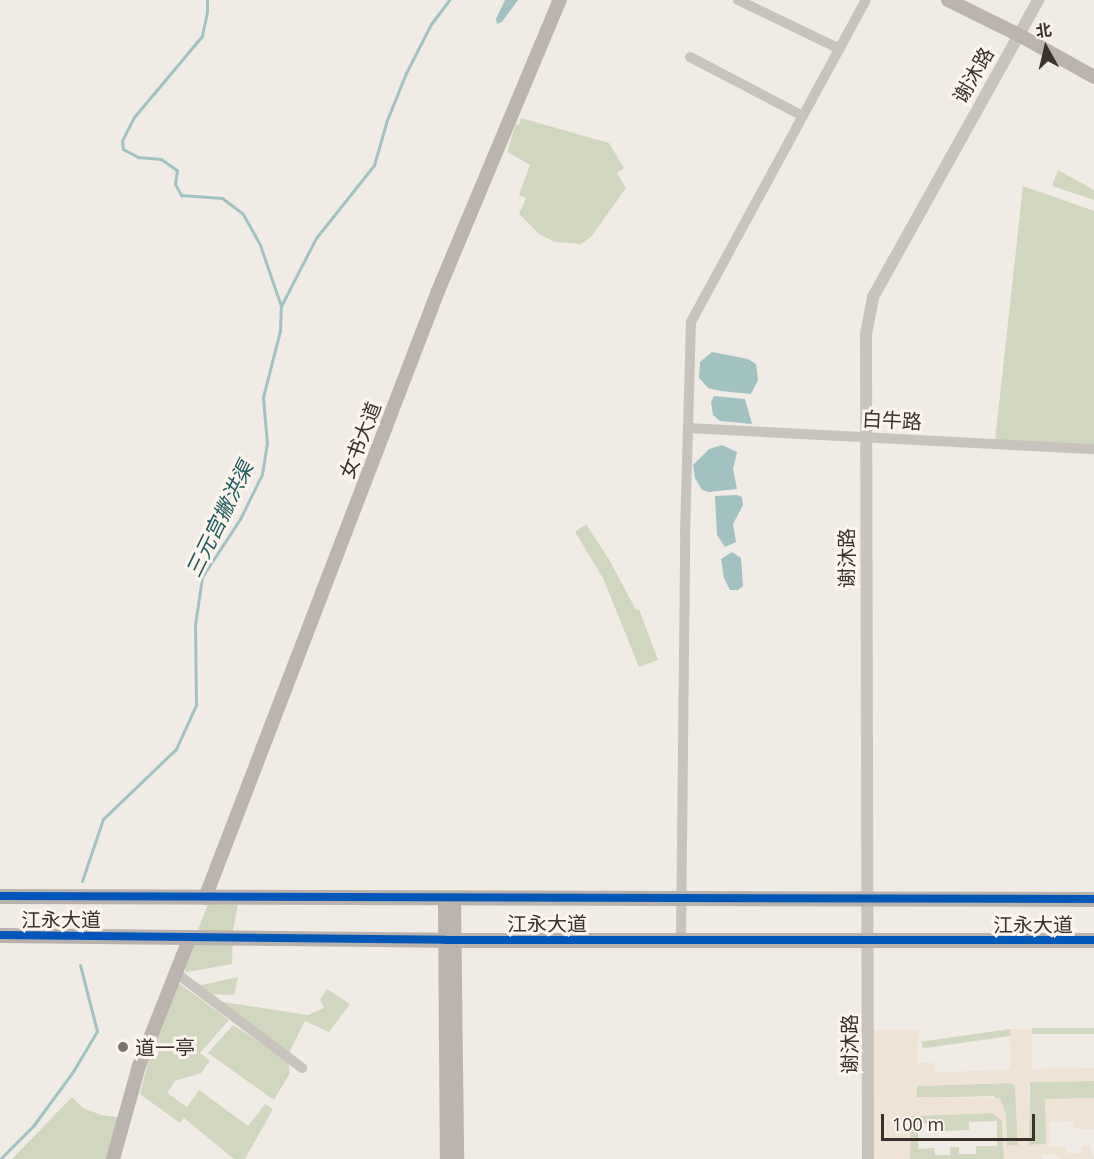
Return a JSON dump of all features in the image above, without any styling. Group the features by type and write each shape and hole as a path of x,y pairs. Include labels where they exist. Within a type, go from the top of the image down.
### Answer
{"main road":[{"name":"女书大道","path":"205,898 438,291 560,0"},
{"path":"951,1 1019,35 1094,77"},
{"name":"江永大道","path":"0,896 1094,899"},
{"path":"447,1159 450,898"},
{"name":"江永大道","path":"0,935 450,940 1094,940"},
{"path":"113,1159 139,1066 190,937"},
{"path":"450,940 457,1159"}],"street":[{"path":"738,0 840,49"},
{"path":"681,940 691,322 695,310 866,0"},
{"name":"谢沐路","path":"868,1159 866,333 873,297 1038,0"},
{"path":"690,57 803,116"},
{"name":"白牛路","path":"688,428 1094,449"},
{"path":"176,973 302,1068"}],"green space":[{"path":"521,118 609,143 624,168 617,173 626,188 591,237 581,244 555,242 539,234 519,214 526,198 519,195 530,165 507,152 516,124 519,125"},
{"path":"1058,170 1094,190 1094,200 1052,186"},
{"path":"1023,186 1094,211 1094,452 995,441"},
{"path":"586,524 610,561 636,610 639,609 658,660 639,667 603,578 575,532"},
{"path":"208,904 238,905 233,930 232,964 187,972 185,975 186,961"},
{"path":"238,977 234,995 208,994 197,986"},
{"path":"177,982 229,1020 200,1053 210,1061 201,1073 175,1081 167,1093 187,1107 199,1090 248,1126 265,1104 273,1109 245,1159 234,1159 184,1118 180,1123 140,1094 153,1044"},
{"path":"327,989 350,1004 329,1032 305,1021 289,1053 217,1001 308,1015 324,1008 320,1000"},
{"path":"233,1025 288,1061 290,1073 274,1100 208,1053"},
{"path":"1032,1028 1094,1028 1094,1034 1032,1034"},
{"path":"1010,1029 1011,1036 923,1048 922,1041"},
{"path":"1094,1081 1094,1098 1046,1100 1046,1144 1029,1145 1030,1082"},
{"path":"1011,1083 1015,1086 1018,1145 1007,1146 1006,1115 994,1096 917,1098 916,1086"},
{"path":"72,1097 83,1108 101,1115 125,1118 113,1159 12,1159"},
{"path":"993,1113 1002,1121 1004,1159 910,1159 910,1116","holes":["997,1121 997,1146 976,1146 976,1154 959,1154 959,1147 950,1147 950,1155 935,1155 934,1148 918,1149 918,1124 943,1123 943,1131 969,1130 969,1122"]}],"shaded area":[{"path":"1010,1029 1032,1029 1032,1069 1094,1068 1094,1081 1030,1082 1028,1085 1029,1145 1046,1144 1045,1099 1094,1098 1094,1129 1075,1129 1074,1121 1049,1122 1049,1147 1066,1147 1066,1153 1081,1153 1082,1146 1090,1145 1094,1159 1062,1159 1055,1154 1042,1154 1043,1159 1004,1159 1002,1121 993,1113 911,1116 910,1159 869,1159 868,1030 921,1030 918,1037 917,1063 934,1063 935,1072 1011,1070","holes":["1011,1083 1015,1086 1018,1145 1007,1146 1006,1115 1000,1098 917,1097 917,1086"]}],"water":[{"path":"505,0 518,0 502,22 497,24 496,19"},
{"path":"712,352 748,359 756,364 758,380 751,394 708,388 699,378 700,362"},
{"path":"714,396 745,399 752,424 720,421 713,415 711,402"},
{"path":"722,445 737,452 733,469 737,489 709,492 702,490 695,478 693,465 709,449"},
{"path":"737,495 742,497 743,505 733,524 736,542 725,547 717,535 715,496"},
{"path":"732,552 741,558 743,586 738,590 730,590 724,578 721,559"}],"waterway":[{"name":"三元宫撇洪渠","path":"207,0 202,36 134,117 122,141 123,149 138,157 161,159 177,170 175,184 181,195 222,198 243,214 260,245 281,306"},
{"name":"三元宫撇洪渠","path":"82,881 103,819 176,749 196,705 195,625 202,577 240,519 262,474 267,444 263,397 280,331 281,306 316,238 374,165 387,120 406,73 431,24 449,0"},
{"name":"三元宫撇洪渠","path":"0,1159 33,1126 72,1073 97,1031 80,965"}],"cycle path":[{"path":"0,896 1094,899"},
{"path":"0,935 445,940 1094,940"}],"place":[{"name":"道一亭","path":"123,1047"}]}
